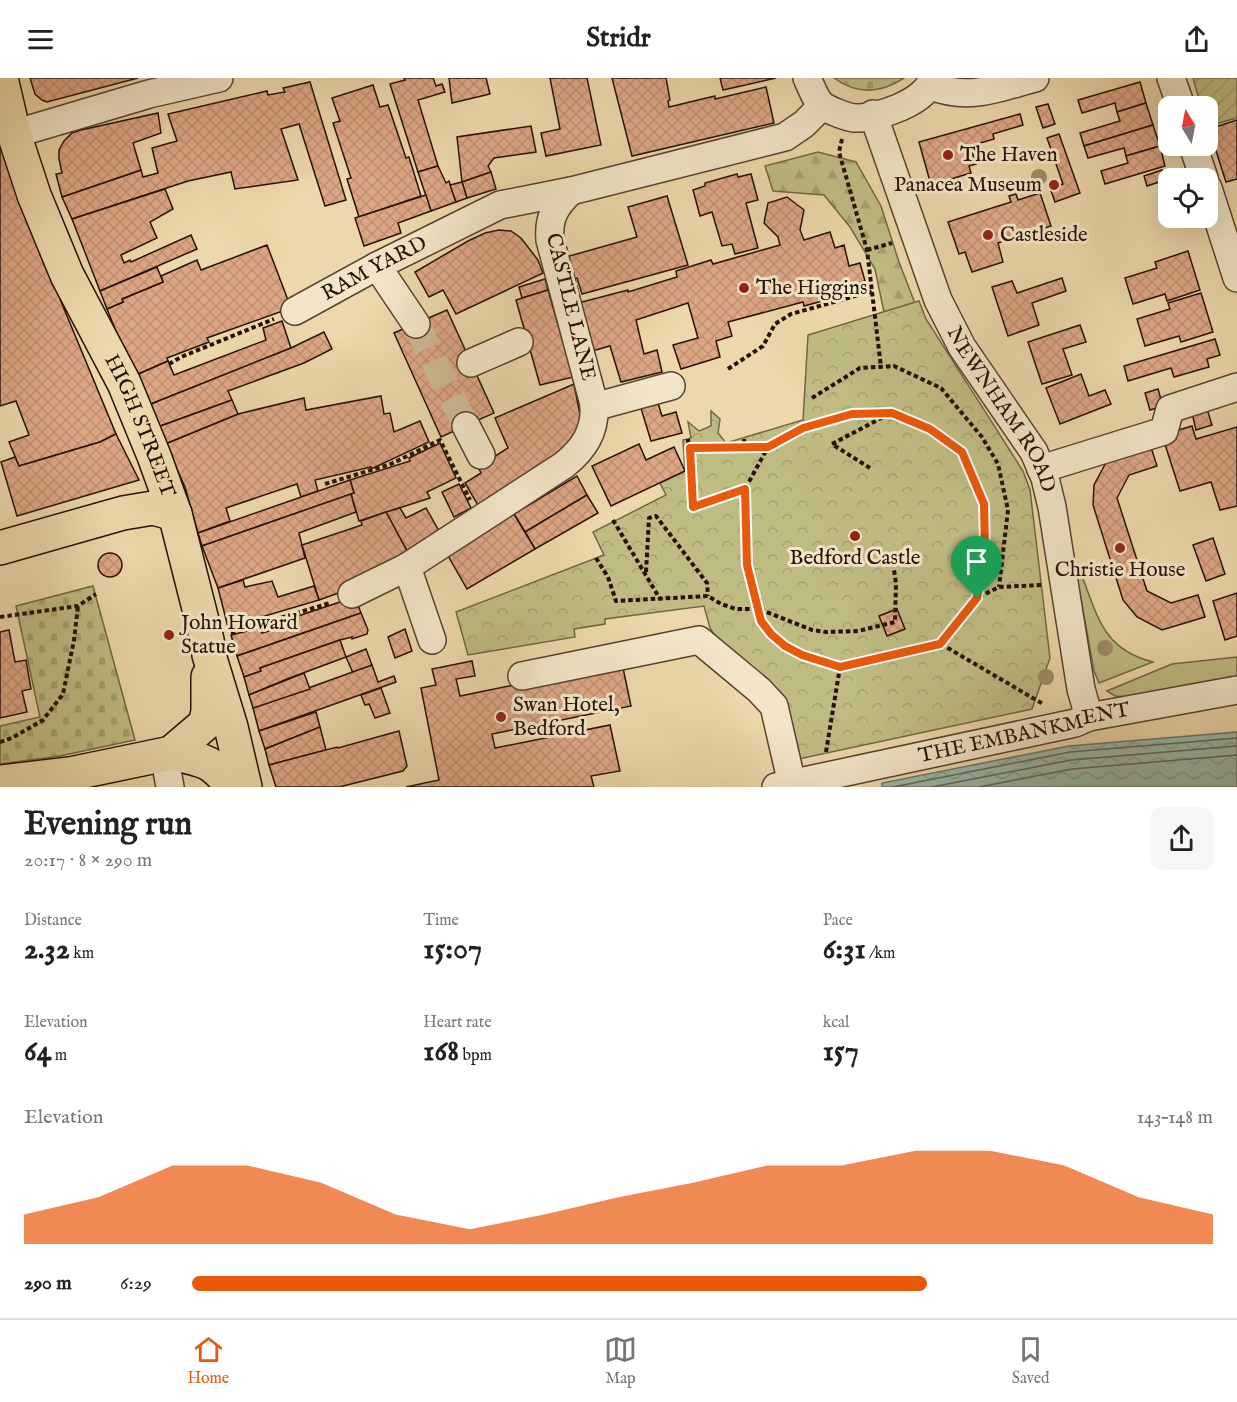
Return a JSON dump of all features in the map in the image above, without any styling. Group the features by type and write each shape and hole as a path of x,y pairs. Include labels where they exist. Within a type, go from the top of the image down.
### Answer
{"main road":[{"name":"HIGH STREET","path":"5,105 34,195 67,275 124,383 175,514 245,787"},
{"path":"0,548 123,513 153,508 175,514"},
{"path":"168,753 205,724 208,712 208,647"},
{"path":"0,782 70,774 168,753 203,760 220,770 232,787"}],"street":[{"path":"5,105 149,94 219,78"},
{"path":"807,78 822,106 860,115 894,110 913,101 931,82 944,91 972,94 1035,78"},
{"path":"1171,78 1177,96"},
{"path":"571,191 785,138 804,124 822,106"},
{"name":"NEWNHAM ROAD","path":"860,115 938,300 962,347 1022,433 1034,452 1041,470 1052,507 1082,690 1082,720"},
{"name":"RAM YARD","path":"295,311 376,266 500,205 571,191"},
{"name":"CASTLE LANE","path":"352,594 407,567 578,454 592,431 594,407 550,240 549,226 552,214 561,200 571,191"},
{"path":"1218,219 1237,278"},
{"path":"376,266 416,324"},
{"path":"471,363 519,342"},
{"path":"594,407 671,386"},
{"path":"1041,470 1164,431 1170,409 1237,387"},
{"path":"466,426 481,455"},
{"path":"407,567 432,640"},
{"path":"522,676 699,640 759,690 774,706 784,785"},
{"name":"THE EMBANKMENT","path":"784,785 1082,720 1237,690"},
{"path":"168,753 170,787"}],"path":[{"path":"860,115 839,152 867,250 881,367"},
{"path":"728,369 763,346 775,324 791,314 873,291"},
{"path":"170,364 181,357 295,311"},
{"path":"812,398 860,368 894,366 941,388 982,437 998,464 1008,510 999,587"},
{"path":"690,448 768,447 803,428 852,414 892,413 930,429 962,452 984,504 985,548 977,598"},
{"path":"870,468 832,444 892,413"},
{"path":"744,438 745,447"},
{"path":"688,439 693,507 745,489"},
{"path":"325,484 391,464 440,440 480,519"},
{"path":"768,447 745,489 747,565 761,621 785,646 802,655 840,667 940,644 977,598 999,587 1064,584"},
{"path":"646,572 649,518 656,516 707,583 708,596"},
{"path":"614,520 660,599"},
{"path":"596,558 608,577 616,601 708,596 736,609 759,609 812,630 826,632 858,631 895,622 894,570"},
{"path":"0,617 78,606 96,594"},
{"path":"208,647 352,594"},
{"path":"0,742 12,738 43,720 63,694 78,606"},
{"path":"940,644 1082,720"},
{"path":"830,776 826,753 840,667"}],"green space":[{"path":"834,78 904,78 887,87 869,90 851,87"},
{"path":"1193,78 1237,78 1237,118 1218,123 1218,96 1198,96"},
{"path":"818,152 856,162 881,206 918,311 885,317 875,269 850,227 824,195 773,191 765,166"},
{"path":"919,301 926,319 1023,471 1030,490 1050,658 1032,709 799,759 710,628 704,606 605,619 605,624 574,629 575,637 468,655 456,612 604,555 593,532 666,495 660,483 685,471 683,440 691,438 688,422 699,431 711,426 711,411 720,419 718,433 726,443 803,420 808,335"},
{"path":"1082,576 1099,619 1113,641 1137,657 1153,662 1099,683 1094,671 1077,577"},
{"path":"93,586 135,740 60,756 0,764 0,726 40,717 16,606"},
{"path":"1237,657 1237,678 1127,697 1115,696 1107,691 1172,664"}],"water":[{"path":"1237,732 1237,787 882,787 882,783 1069,746"}],"building":[{"path":"30,78 138,78 47,102 35,94"},
{"path":"404,78 433,78 436,86 442,84 445,92 418,100 438,166 418,172 390,84 405,80"},
{"path":"449,78 486,78 490,94 452,103"},
{"path":"550,78 587,78 601,145 546,156 541,133 560,129"},
{"path":"612,78 666,78 669,107 766,87 774,123 632,156"},
{"path":"720,78 776,78 723,90"},
{"path":"310,82 346,200 325,206 299,124 281,129 298,180 235,189 231,172 188,181 72,219 62,197 141,170 143,177 158,173 152,148 177,141 168,114 267,91 268,95 285,92 283,88"},
{"path":"1140,82 1146,103 1117,112 1115,103 1082,113 1078,100"},
{"path":"373,85 380,107 388,105 406,158 409,157 421,196 359,217 347,179 351,178 333,123 340,121 332,98"},
{"path":"1146,103 1153,125 1084,146 1080,133 1120,121 1117,112"},
{"path":"1048,104 1055,124 1043,128 1036,107"},
{"path":"158,113 161,133 133,143 141,170 62,197 56,174 62,173 59,150 72,133"},
{"name":"The Haven","path":"1020,114 1023,125 993,134 994,139 970,146 976,164 969,166 971,173 931,185 919,142"},
{"path":"1237,120 1237,179 1226,182 1218,156 1218,126"},
{"path":"1153,125 1158,140 1158,147 1126,156 1124,148 1088,158 1084,146"},
{"path":"531,126 536,152 494,158 488,166 491,172 462,182 457,137"},
{"path":"1059,134 1080,193 1055,202 1050,188 1063,184 1047,138"},
{"path":"0,144 65,296 60,299 116,434 100,442 19,466 9,442 29,435 16,401 0,406"},
{"path":"1158,147 1158,156 1162,156 1165,166 1105,184 1101,171 1128,163 1126,156"},
{"path":"438,166 446,183 449,181 456,202 431,211 418,172"},
{"path":"1158,171 1158,182 1147,186 1144,176"},
{"path":"491,172 496,189 467,198 462,182"},
{"path":"737,174 738,177 751,174 758,200 746,203 758,248 735,254 732,244 722,246 712,212 700,216 693,190 705,186 705,183"},
{"path":"462,182 467,198 456,202 450,185"},
{"path":"165,189 173,209 150,222 157,238 121,255 124,263 191,235 197,249 100,291 72,219"},
{"name":"Castleside","path":"1040,193 1051,226 998,243 1003,262 972,272 965,252 959,254 948,222 1011,202 1009,196 1016,194 1018,200"},
{"path":"426,195 431,211 398,223 401,233 364,246 355,218"},
{"path":"667,196 688,265 582,294 577,278 572,279 566,257 637,237 628,207"},
{"name":"The Higgins","path":"787,197 804,210 800,230 804,240 830,232 835,248 844,245 849,266 860,263 865,281 846,286 848,294 804,306 803,302 728,322 732,336 716,341 720,357 681,369 673,345 698,338 688,303 636,320 644,354 657,350 662,372 621,382 610,346 592,351 578,303 628,290 628,292 677,277 676,271 711,260 713,264 780,245 778,237 764,223 768,203"},
{"path":"499,230 511,231 521,238 538,260 543,273 456,314 443,290 429,297 415,272 468,241 485,233"},
{"path":"267,245 291,308 207,338 209,342 167,358 168,361 134,376 107,309 123,302 122,299 163,282 161,276 197,260 201,270"},
{"path":"1188,251 1200,290 1167,301 1165,294 1133,304 1125,278 1157,268 1155,262"},
{"path":"157,267 163,282 122,299 123,302 107,309 100,291"},
{"path":"1062,278 1066,291 1032,303 1039,325 1008,336 992,287 1012,281 1017,293"},
{"path":"545,279 548,290 522,298 519,287"},
{"path":"548,290 573,377 540,385 516,300"},
{"path":"1201,293 1213,332 1181,342 1179,336 1145,346 1137,319 1170,309 1168,303"},
{"path":"447,310 494,413 441,437 394,333"},
{"path":"282,321 291,348 146,406 134,376 168,361 174,375 266,340 263,328"},
{"path":"1080,325 1086,342 1063,349 1072,375 1042,384 1028,342"},
{"path":"324,332 332,349 304,363 228,391 232,400 155,428 146,406 291,348"},
{"path":"1215,339 1220,355 1207,359 1209,367 1174,377 1171,368 1128,381 1124,366"},
{"path":"1081,374 1089,396 1105,390 1111,404 1060,424 1046,388"},
{"path":"574,384 581,420 573,437 562,452 479,507 465,483 481,473 478,467 508,448 495,418"},
{"path":"1158,389 1163,406 1150,410 1145,393"},
{"path":"381,396 384,414 390,413 394,432 420,421 429,442 371,469 371,467 315,480 318,491 301,497 297,484 226,508 230,521 198,533 185,487 165,444 238,414 304,398 306,410"},
{"path":"232,400 238,414 165,444 155,428"},
{"path":"657,400 662,416 676,412 682,433 651,441 640,405"},
{"path":"1207,409 1212,425 1196,430 1192,413"},
{"path":"1192,426 1196,439 1237,427 1237,506 1220,510 1211,482 1180,491 1162,435"},
{"path":"116,434 139,480 17,516 1,462 15,457 19,466 100,442"},
{"path":"440,443 456,478 427,492 430,498 359,521 351,494 354,493 350,480 410,461 409,458"},
{"path":"639,444 646,460 674,447 685,471 611,506 592,466"},
{"name":"Christie House","path":"1150,444 1157,466 1129,475 1117,498 1147,591 1171,603 1198,595 1205,617 1162,630 1137,617 1123,600 1093,505 1094,485 1109,457"},
{"path":"577,476 587,495 525,532 514,514"},
{"path":"350,480 354,493 202,546 198,533"},
{"path":"459,484 471,508 454,517 442,492"},
{"path":"351,494 356,512 299,533 305,558 218,588 202,546"},
{"path":"587,495 598,513 535,549 525,532"},
{"path":"400,508 406,518 426,508 439,531 407,551 386,512"},
{"path":"386,512 407,551 344,591 319,600 302,545 362,525 361,521"},
{"path":"514,514 535,549 467,589 447,554"},
{"path":"1213,538 1225,574 1206,581 1193,545"},
{"path":"110,553 115,554 121,560 121,570 115,576 110,577 105,576 99,570 98,565 99,560 105,554"},
{"path":"243,580 245,587 272,581 278,597 314,586 319,600 228,627 218,588"},
{"path":"1237,593 1237,636 1225,640 1213,601"},
{"path":"355,597 361,613 237,656 231,635 260,628 262,633 272,630 271,625"},
{"path":"897,609 905,629 887,636 879,616"},
{"path":"361,613 368,630 367,634 340,640 260,668 261,671 244,677 237,656"},
{"path":"405,629 412,651 395,658 388,637"},
{"path":"9,630 15,662 26,660 31,689 22,691 27,712 0,718 0,632"},
{"path":"340,640 346,657 249,695 244,677 261,671 260,668"},
{"path":"366,649 372,665 353,673 346,657"},
{"name":"Swan Hotel, Bedford","path":"472,661 475,676 456,679 460,696 622,663 631,706 492,734 495,748 610,725 620,771 591,776 594,787 406,787 439,780 421,688 436,685 432,669"},
{"path":"372,665 378,682 394,676 396,682 259,731 253,708"},
{"path":"304,673 310,689 253,708 249,695"},
{"path":"381,688 390,713 375,718 369,704 365,705 361,695"},
{"path":"316,712 320,727 265,749 259,731"},
{"path":"320,727 326,750 269,765 265,749"},
{"path":"399,731 407,766 403,771 339,787 276,787 269,765"}],"tunnel":[{"path":"416,324 466,426"}],"place":[{"name":"The Haven","path":"948,155"},
{"name":"Panacea Museum","path":"1054,185"},
{"name":"Castleside","path":"988,235"},
{"name":"The Higgins","path":"744,288"},
{"name":"Bedford Castle","path":"855,536"},
{"name":"Christie House","path":"1120,548"},
{"name":"John Howard Statue","path":"169,635"},
{"name":"Swan Hotel, Bedford","path":"501,717"}],"route":[{"path":"892,413 930,429 962,452 984,504 985,548 977,598 940,644 840,667 802,655 785,646 761,621 747,565 745,489 693,507 690,448 768,447 803,428 852,414 892,413"}]}
